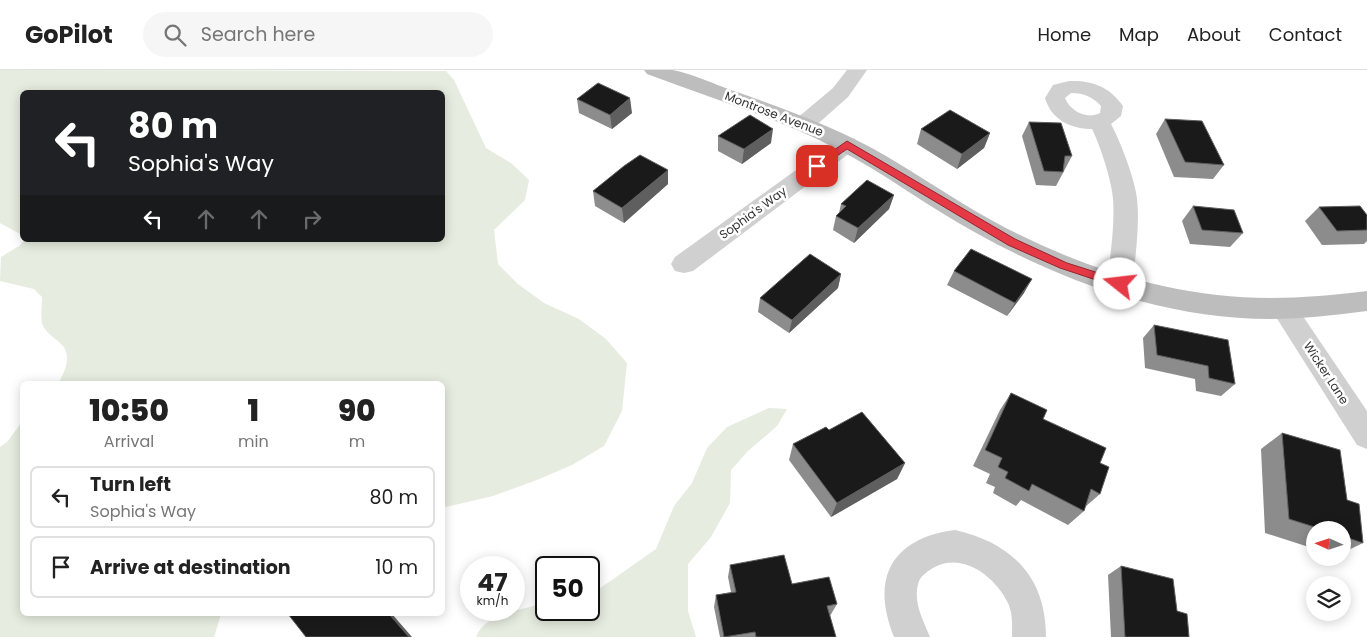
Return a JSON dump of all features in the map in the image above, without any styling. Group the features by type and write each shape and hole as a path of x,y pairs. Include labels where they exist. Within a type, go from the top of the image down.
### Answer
{"main road":[{"name":"Montrose Avenue","path":"654,70 804,124 847,144 1012,242 1063,266 1120,284 1174,298 1248,309 1323,308 1367,301"}],"street":[{"path":"804,124 845,87 857,70"},
{"path":"1099,121 1109,141 1125,197 1125,227 1120,284"},
{"name":"Sophia's Way","path":"684,264 847,144"},
{"name":"Wicker Lane","path":"1285,310 1367,436"},
{"path":"913,637 905,624 900,599 902,580 907,570 922,555 945,547 960,547 978,552 996,562 1008,572 1017,584 1028,608 1031,628 1029,637"}],"shaded area":[{"path":"0,70 446,71 454,80 486,148 511,163 529,180 525,200 494,230 498,264 518,284 544,303 579,319 606,339 627,363 622,411 604,446 572,465 493,496 446,507 445,381 60,381 65,370 66,350 43,326 41,315 42,297 34,289 0,281 1,257 22,242 445,242 445,90 20,90 20,234 0,223"},
{"path":"769,408 787,409 777,426 748,451 731,470 730,503 711,537 688,564 688,611 696,637 476,637 480,629 490,621 525,621 525,608 535,605 535,621 600,621 600,588 656,549 674,506 692,483 707,448 727,427"},
{"path":"20,425 20,616 220,616 214,637 0,637 0,447 7,442"}],"building":[{"path":"598,83 630,98 610,115 577,99"},
{"path":"950,110 990,133 962,154 921,129"},
{"path":"750,115 773,129 744,149 718,136"},
{"path":"1165,119 1202,121 1224,165 1185,162"},
{"path":"1029,122 1061,123 1072,156 1065,156 1063,172 1044,171"},
{"path":"640,155 668,170 622,208 593,191 624,166"},
{"path":"867,180 894,195 858,228 836,216 846,206 841,204"},
{"path":"1193,206 1234,210 1243,233 1202,230"},
{"path":"1360,206 1367,215 1367,230 1337,231 1319,207"},
{"path":"971,249 1032,279 1015,303 954,271"},
{"path":"810,254 841,274 792,320 760,298"},
{"path":"1154,325 1228,340 1235,384 1209,378 1208,366 1157,355"},
{"path":"1011,393 1047,410 1043,419 1106,448 1100,463 1109,467 1100,494 1091,489 1084,511 1032,484 1029,491 1005,478 1008,472 998,467 1002,458 985,450"},
{"path":"862,412 905,463 837,503 793,444 826,427 829,430"},
{"path":"1282,433 1340,450 1347,500 1359,504 1363,543 1351,539 1351,521 1306,521 1306,524 1289,519"},
{"path":"784,555 792,584 829,577 837,604 827,606 836,637 756,637 755,632 724,637 716,595 736,592 730,565"},
{"path":"1121,566 1173,579 1177,611 1187,614 1189,637 1125,637"},
{"path":"290,616 391,616 409,637 306,637"}],"route":[{"path":"817,166 847,144 985,228 1012,242 1063,266 1120,284"}]}
